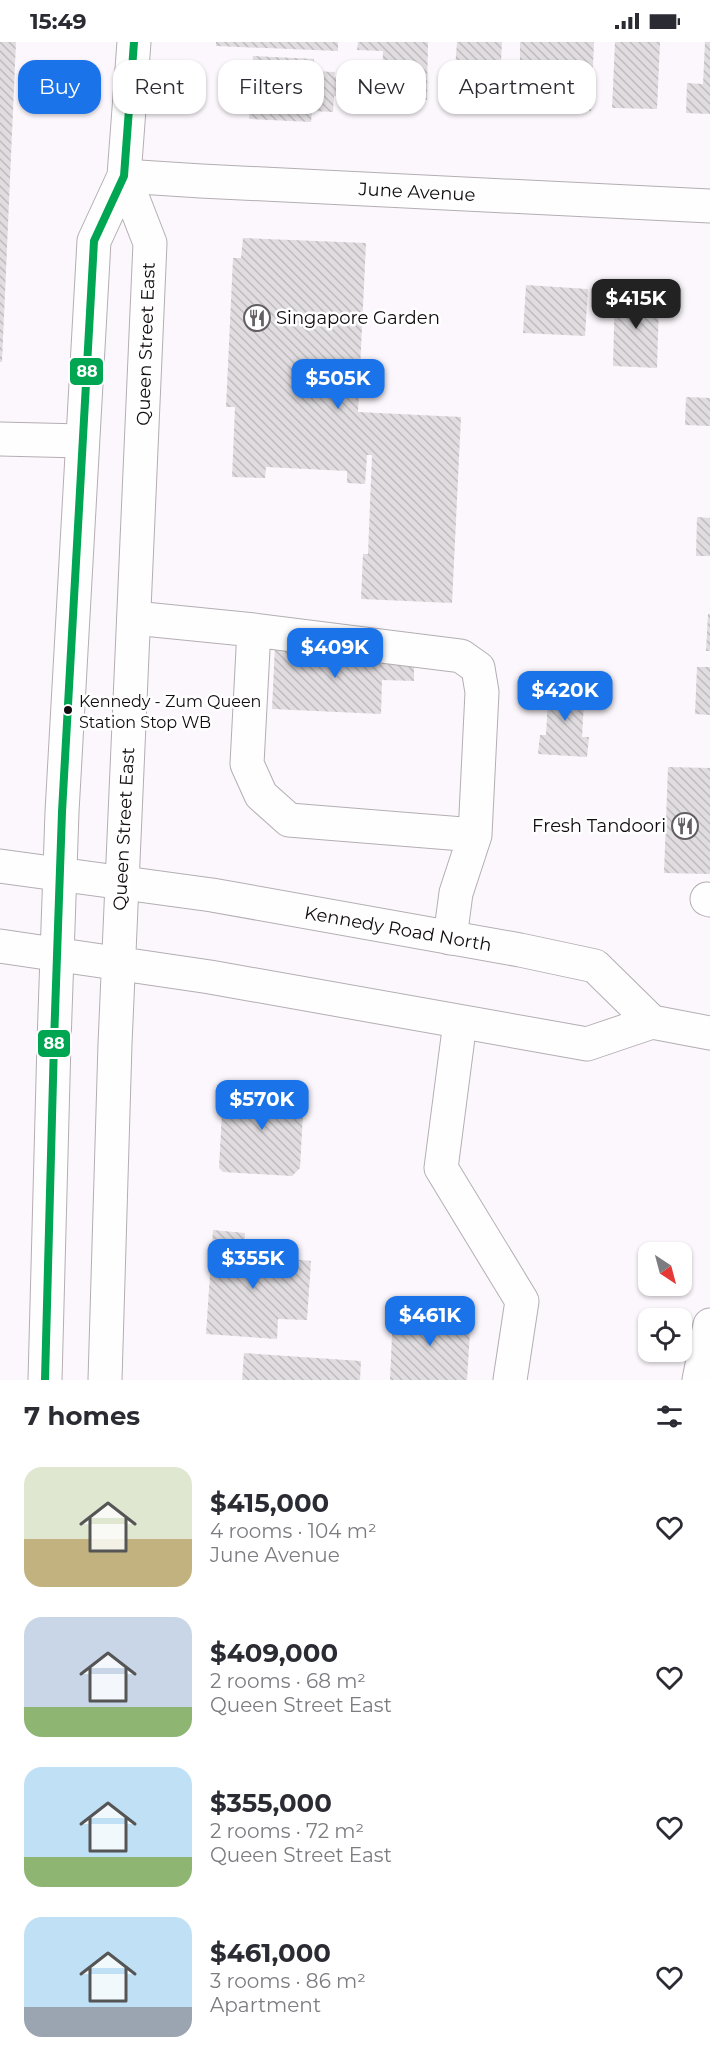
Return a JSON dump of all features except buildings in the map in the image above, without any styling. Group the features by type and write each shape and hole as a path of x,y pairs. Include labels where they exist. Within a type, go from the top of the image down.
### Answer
{"main road":[{"name":"Queen Street East","path":"45,1380 60,874 94,241 124,176 134,42"},
{"name":"Queen Street East","path":"105,1380 118,964 150,243 124,176"},
{"name":"June Avenue","path":"124,176 710,207"},
{"path":"0,439 82,441"},
{"path":"134,618 254,630 461,656 478,668 482,692 475,835 456,893 450,938"},
{"path":"254,630 247,765 261,795 289,820 475,835"},
{"name":"Kennedy Road North","path":"0,866 212,895 595,966 652,1022"},
{"path":"0,946 210,977 587,1044 652,1022 710,1033"},
{"path":"460,1022 441,1168 522,1301 510,1380"},
{"path":"699,1380 710,1325"}],"transit line":[{"name":"88","path":"45,1380 62,812 94,241 124,176 134,42"}],"place":[{"name":"Singapore Garden","path":"257,318"},
{"name":"Kennedy - Zum Queen Station Stop WB","path":"68,710"},
{"name":"Fresh Tandoori","path":"685,826"}]}
